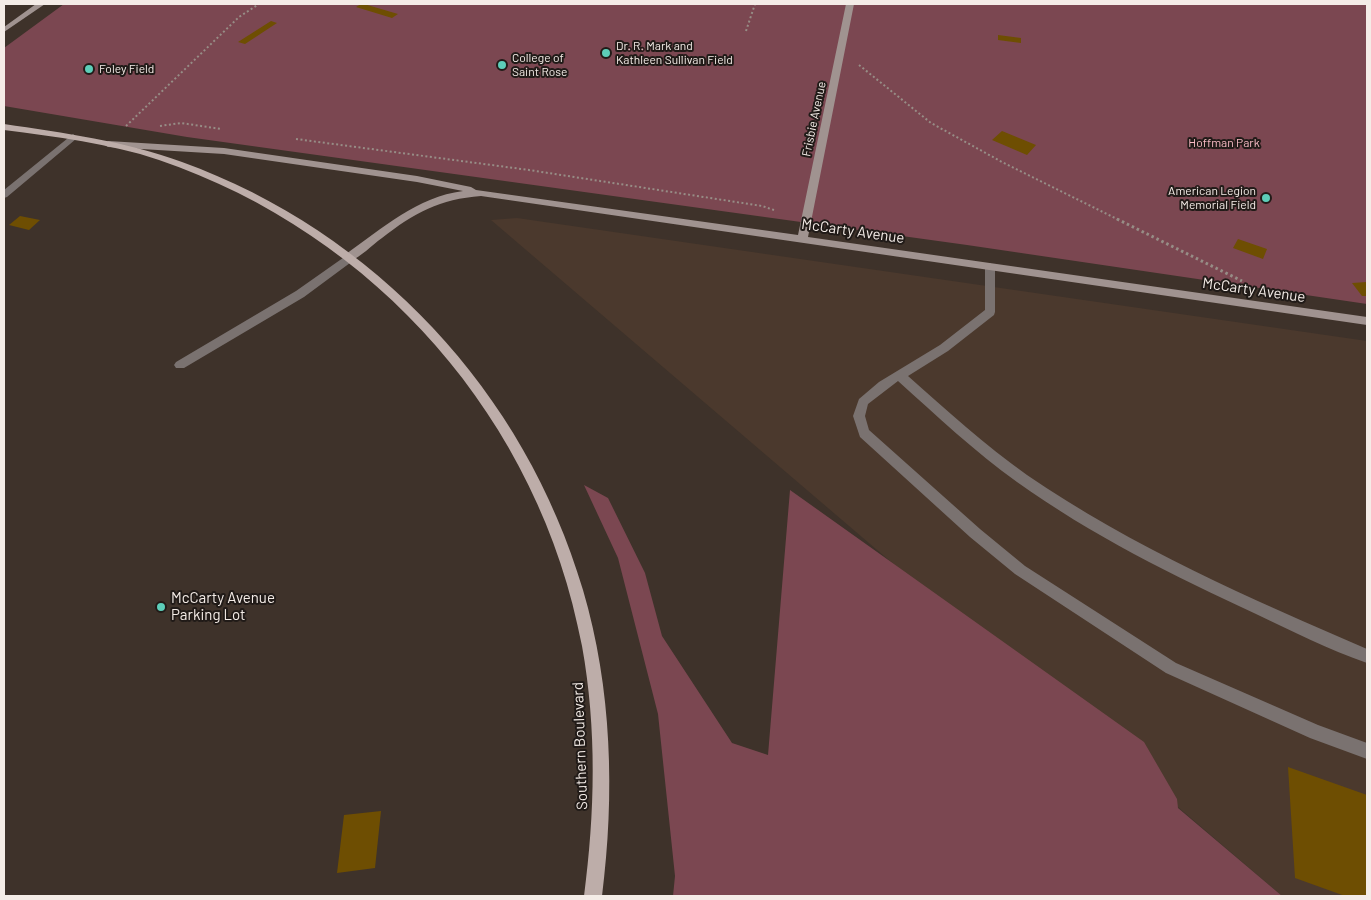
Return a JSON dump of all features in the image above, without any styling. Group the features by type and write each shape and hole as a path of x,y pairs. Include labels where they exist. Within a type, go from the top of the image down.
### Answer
{"main road":[{"path":"4,127 73,137"},
{"name":"Southern Boulevard","path":"73,137 108,144 180,165 248,194 316,232 350,257 396,296 429,330 481,395 505,430 531,476 554,526 572,578 589,644 598,708 601,782 597,865 593,896"}],"street":[{"path":"4,30 41,4"},
{"name":"Frisbie Avenue","path":"802,239 850,4"},
{"path":"108,144 224,151 417,178 480,193"},
{"name":"McCarty Avenue","path":"350,257 390,228 432,203 449,197 480,193 1367,321"}],"lane":[{"path":"4,195 73,137"},
{"path":"180,365 300,294 350,257"},
{"path":"990,266 990,312 944,348 883,385 863,402 859,416 864,434 975,533 1020,570 1171,668 1316,732 1367,751"},
{"path":"899,375 967,436 1038,490 1142,551 1295,626 1367,656"}],"path":[{"path":"108,144 239,17 259,4"},
{"path":"746,31 755,4"},
{"path":"841,51 931,123 1002,162 1244,282"},
{"path":"156,126 181,123 230,130"},
{"path":"127,125 134,126"},
{"path":"288,138 637,186 762,206 774,210"}],"shaded area":[{"path":"517,218 1367,341 1367,896 1282,896 491,220"}],"green space":[{"name":"Hoffman Park","path":"64,4 1367,4 1367,304 967,245 187,137 4,106 4,48"},
{"path":"584,485 608,498 645,573 662,636 732,743 768,755 790,490 1144,742 1177,799 1178,808 1282,896 673,896 675,876 658,714 618,558"}],"building":[{"path":"361,4 398,14 392,18 356,7"},
{"path":"271,21 277,23 245,44 238,42"},
{"path":"998,35 1021,38 1021,43 998,40"},
{"path":"1002,131 1036,145 1027,155 992,140"},
{"path":"20,216 40,220 29,230 9,225"},
{"path":"1238,239 1267,249 1263,259 1233,248"},
{"path":"1367,282 1367,296 1362,296 1352,283"},
{"path":"1288,767 1367,795 1367,896 1345,896 1295,878"},
{"path":"381,811 375,868 337,873 344,815"}],"place":[{"name":"Dr. R. Mark and Kathleen Sullivan Field","path":"606,53"},
{"name":"College of Saint Rose","path":"502,65"},
{"name":"Foley Field","path":"89,69"},
{"name":"American Legion Memorial Field","path":"1266,198"},
{"name":"McCarty Avenue Parking Lot","path":"161,607"}]}
